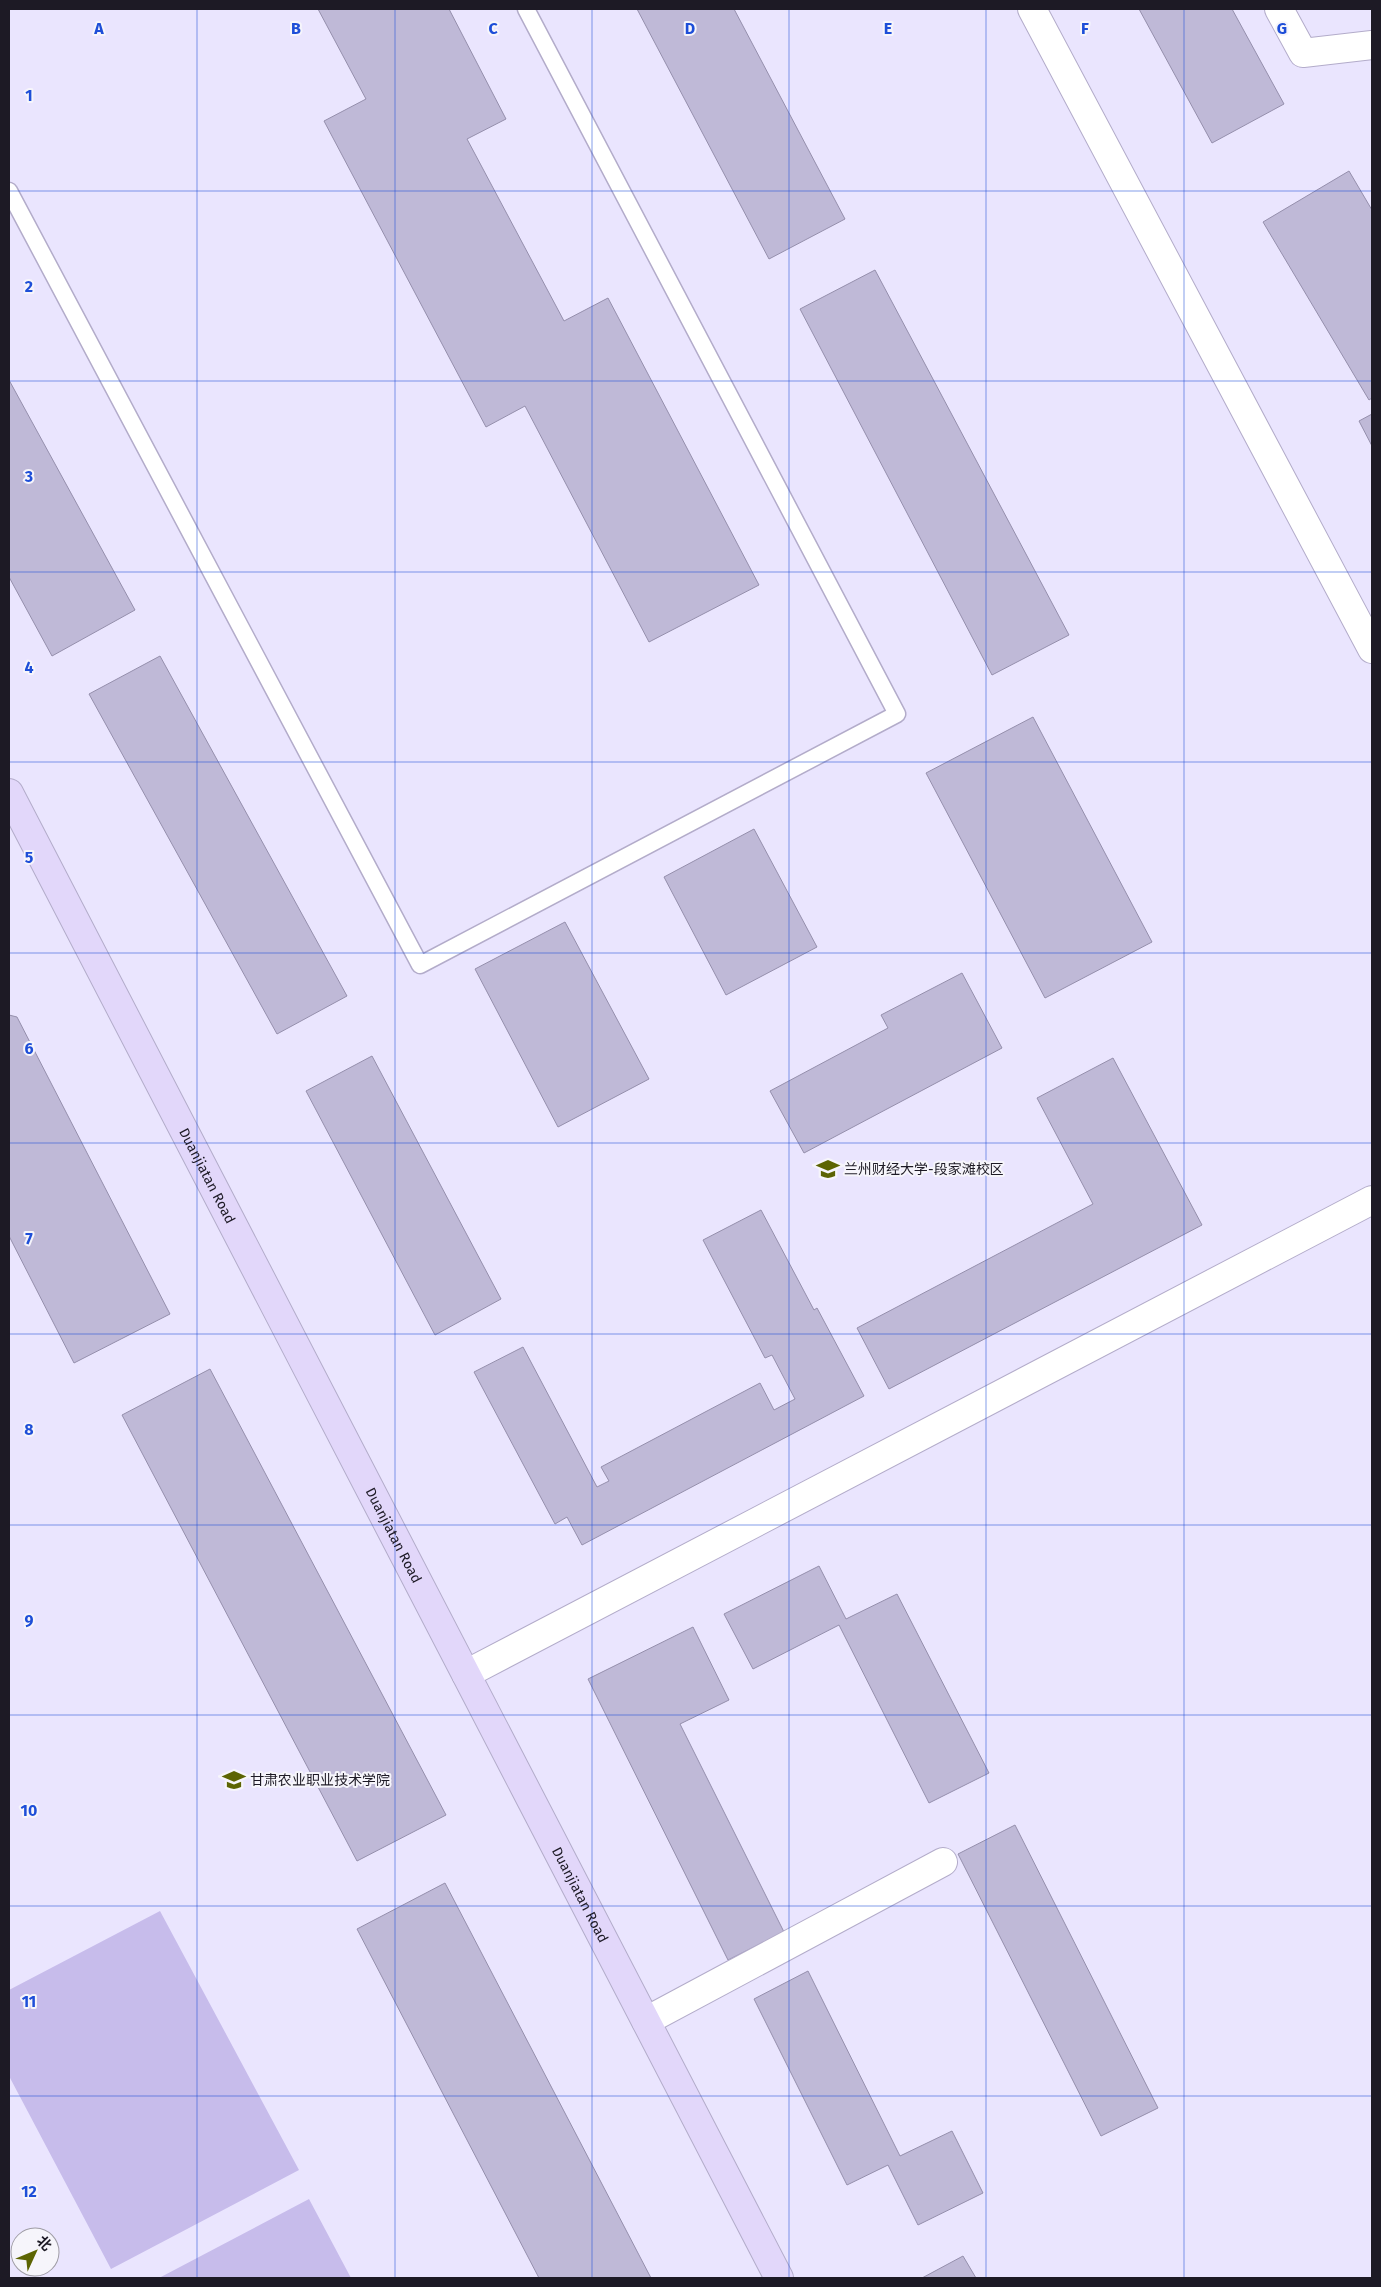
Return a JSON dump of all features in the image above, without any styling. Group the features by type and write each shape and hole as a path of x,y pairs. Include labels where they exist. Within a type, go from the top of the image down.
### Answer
{"main road":[{"name":"Duanjiatan Road","path":"9,793 779,2278"}],"street":[{"path":"1032,9 1372,649"},
{"path":"1279,9 1303,53 1372,45"},
{"path":"466,1674 1372,1200"},
{"path":"646,2021 943,1862"}],"lane":[{"path":"9,191 420,965 897,714 526,9"}],"shaded area":[{"path":"160,1911 299,2170 111,2269 9,2076 9,1990"},
{"path":"309,2199 351,2278 159,2278"}],"building":[{"path":"318,9 449,9 506,119 467,139 564,321 608,298 759,585 649,642 525,406 486,427 324,121 366,99"},
{"path":"637,9 734,9 845,219 769,259"},
{"path":"1139,9 1232,9 1284,104 1212,143"},
{"path":"1349,171 1372,210 1372,398 1369,400 1263,222"},
{"path":"875,270 1069,635 992,675 800,309"},
{"path":"9,380 135,610 52,656 9,577"},
{"path":"1372,414 1372,446 1359,421"},
{"path":"160,656 347,996 277,1034 89,694"},
{"path":"1033,717 1152,942 1045,998 926,773"},
{"path":"754,829 817,947 726,995 664,877"},
{"path":"565,922 649,1079 558,1127 475,969"},
{"path":"962,973 1002,1048 804,1153 770,1091 888,1028 881,1015"},
{"path":"9,1015 17,1017 170,1314 74,1363 9,1236"},
{"path":"372,1056 501,1299 435,1335 306,1091"},
{"path":"1113,1058 1202,1225 889,1389 857,1328 1093,1204 1037,1098"},
{"path":"761,1210 814,1310 817,1308 864,1396 582,1545 567,1517 555,1524 474,1372 523,1347 597,1487 609,1481 601,1467 760,1383 774,1410 795,1399 772,1355 765,1358 703,1240"},
{"path":"210,1369 446,1815 357,1861 122,1415"},
{"path":"819,1566 846,1619 897,1594 989,1773 929,1803 839,1625 753,1669 724,1614"},
{"path":"693,1627 729,1700 680,1724 784,1932 728,1960 588,1679"},
{"path":"1015,1825 1158,2108 1101,2136 958,1854"},
{"path":"445,1883 651,2278 539,2278 357,1929"},
{"path":"808,1971 900,2156 952,2131 983,2193 918,2225 888,2165 847,2185 754,1999"},
{"path":"963,2256 976,2278 922,2278"}],"place":[{"name":"兰州财经大学-段家滩校区","path":"828,1169"},
{"name":"甘肃农业职业技术学院","path":"234,1780"}]}
